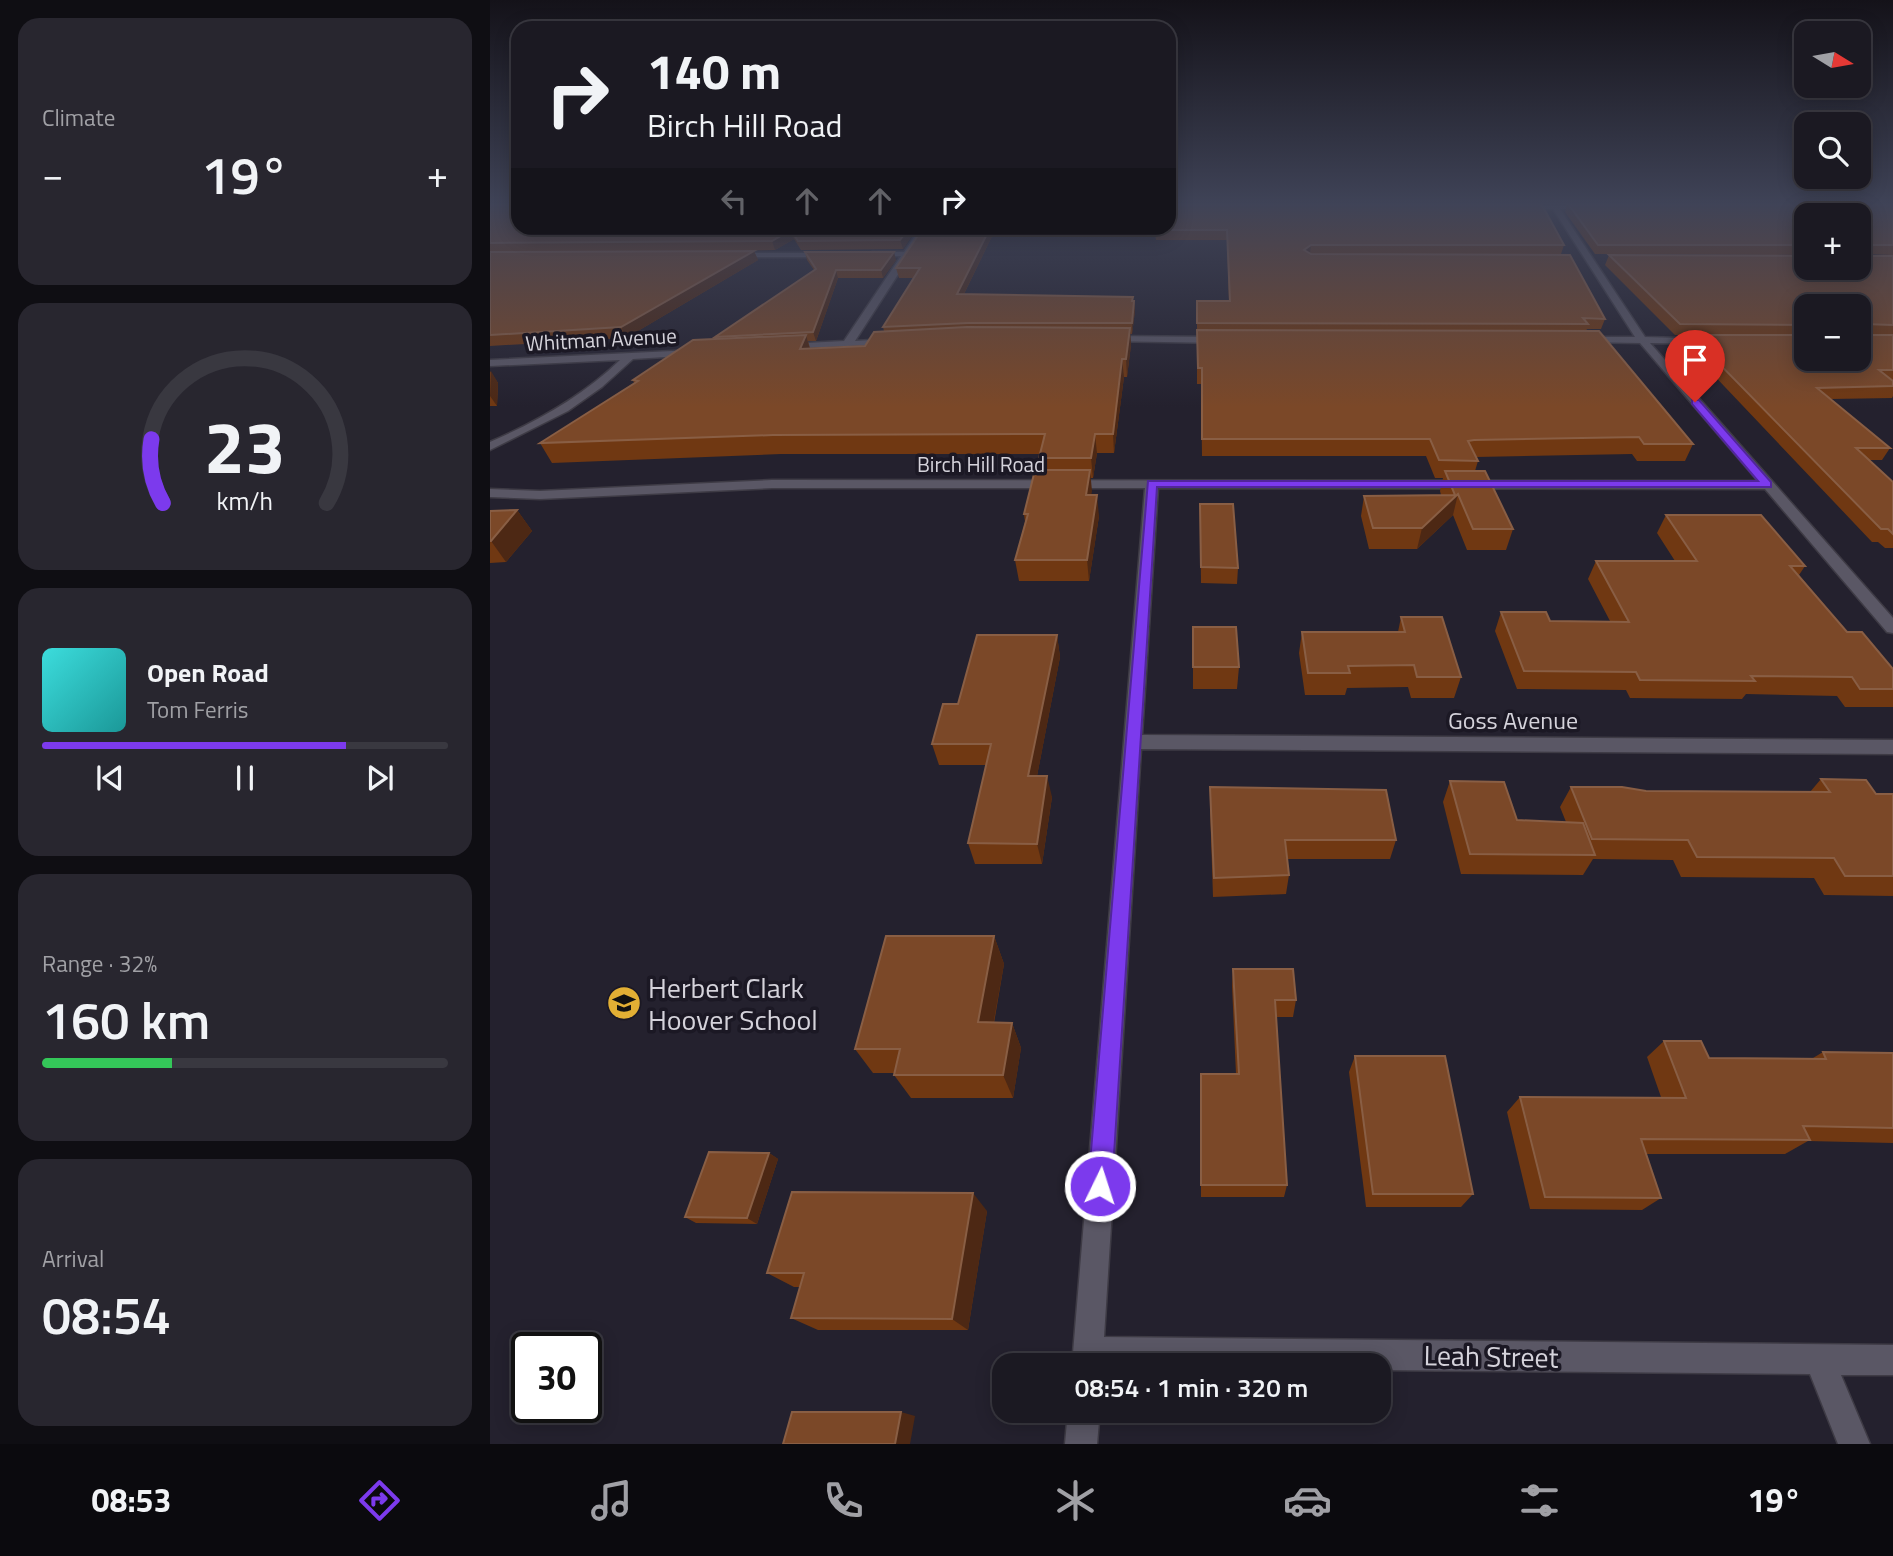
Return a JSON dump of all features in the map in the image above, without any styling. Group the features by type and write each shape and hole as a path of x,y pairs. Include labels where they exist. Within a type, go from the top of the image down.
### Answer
{"street":[{"path":"848,344 895,272"},
{"path":"1599,272 1642,341 1893,628"},
{"path":"1103,339 1227,340"},
{"path":"1573,340 1724,341"},
{"path":"779,348 900,342"},
{"name":"Whitman Avenue","path":"490,363 711,352"},
{"path":"490,446 536,425 585,396 629,357"},
{"name":"Birch Hill Road","path":"490,493 540,495 772,484 1767,485"},
{"path":"1088,1353 1152,484"},
{"name":"Goss Avenue","path":"1133,742 1893,747"},
{"name":"Leah Street","path":"1391,1359 1893,1360"},
{"path":"1819,1359 1854,1444"},
{"path":"1081,1444 1083,1423"}],"building":[{"path":"490,272 717,272 621,327 490,335"},
{"path":"811,272 835,272 813,332 715,337"},
{"path":"917,272 968,272 957,294 1133,297 1134,301 1132,323 968,323 883,327"},
{"path":"1229,272 1580,272 1605,319 1583,318 1588,324 1197,323 1197,301 1230,301"},
{"path":"1627,272 1794,272 1794,280 1871,280 1871,272 1893,272 1893,325 1871,324 1871,294 1794,294 1794,325 1680,324"},
{"path":"967,327 1130,328 1126,359 1122,359 1113,434 1095,434 1091,458 1039,458 1045,434 773,435 540,443 638,381 633,380 693,340 806,335 800,349 865,346 874,332"},
{"path":"1197,330 1599,331 1693,444 1644,444 1639,437 1468,441 1478,461 1439,460 1430,439 1202,439 1202,368 1198,368"},
{"path":"1691,335 1794,335 1794,371 1871,371 1871,335 1893,335 1893,370 1879,370 1893,381 1893,386 1817,388 1890,448 1856,448 1893,482 1893,534 1888,529 1881,529"},
{"path":"1035,470 1090,470 1086,495 1097,495 1087,560 1015,560 1028,514 1024,514"},
{"path":"1445,471 1485,471 1513,529 1473,529 1458,494 1422,528 1373,528 1364,496 1455,495"},
{"path":"1200,504 1233,504 1238,568 1201,567"},
{"path":"517,510 491,541 490,541 490,511"},
{"path":"1666,515 1761,515 1805,566 1790,566 1847,632 1862,632 1893,669 1893,689 1860,689 1852,677 1751,676 1755,681 1640,680 1636,672 1524,671 1501,612 1546,612 1550,621 1629,622 1596,561 1697,561"},
{"path":"1401,617 1442,617 1461,677 1417,677 1414,665 1348,666 1350,673 1308,673 1302,632 1405,632"},
{"path":"1193,627 1236,627 1239,667 1193,667"},
{"path":"977,635 1057,635 1028,776 1047,776 1037,844 968,843 991,744 932,744 943,704 958,704"},
{"path":"1821,779 1866,780 1876,794 1893,794 1893,876 1845,876 1834,858 1697,857 1688,840 1592,839 1571,787 1622,787 1646,791 1830,792"},
{"path":"1450,781 1504,782 1517,820 1583,823 1595,855 1470,854"},
{"path":"1210,787 1386,790 1396,840 1285,840 1289,875 1214,878"},
{"path":"886,936 994,936 978,1022 1012,1023 1003,1075 894,1075 900,1049 855,1049"},
{"path":"1233,969 1293,969 1296,1000 1275,1000 1287,1185 1201,1185 1201,1074 1239,1074"},
{"path":"1664,1041 1701,1041 1709,1058 1826,1059 1823,1052 1893,1053 1893,1128 1803,1126 1810,1140 1641,1139 1661,1198 1545,1197 1520,1097 1686,1098"},
{"path":"1355,1056 1445,1056 1473,1194 1373,1194"},
{"path":"709,1152 769,1153 747,1218 685,1217"},
{"path":"792,1192 973,1193 952,1319 791,1318 804,1273 767,1273"},
{"path":"792,1412 901,1412 895,1444 783,1444"}],"place":[{"name":"Herbert Clark Hoover School","path":"624,1003"}],"route":[{"path":"1100,1186 1152,484 1767,485 1695,402"}]}
